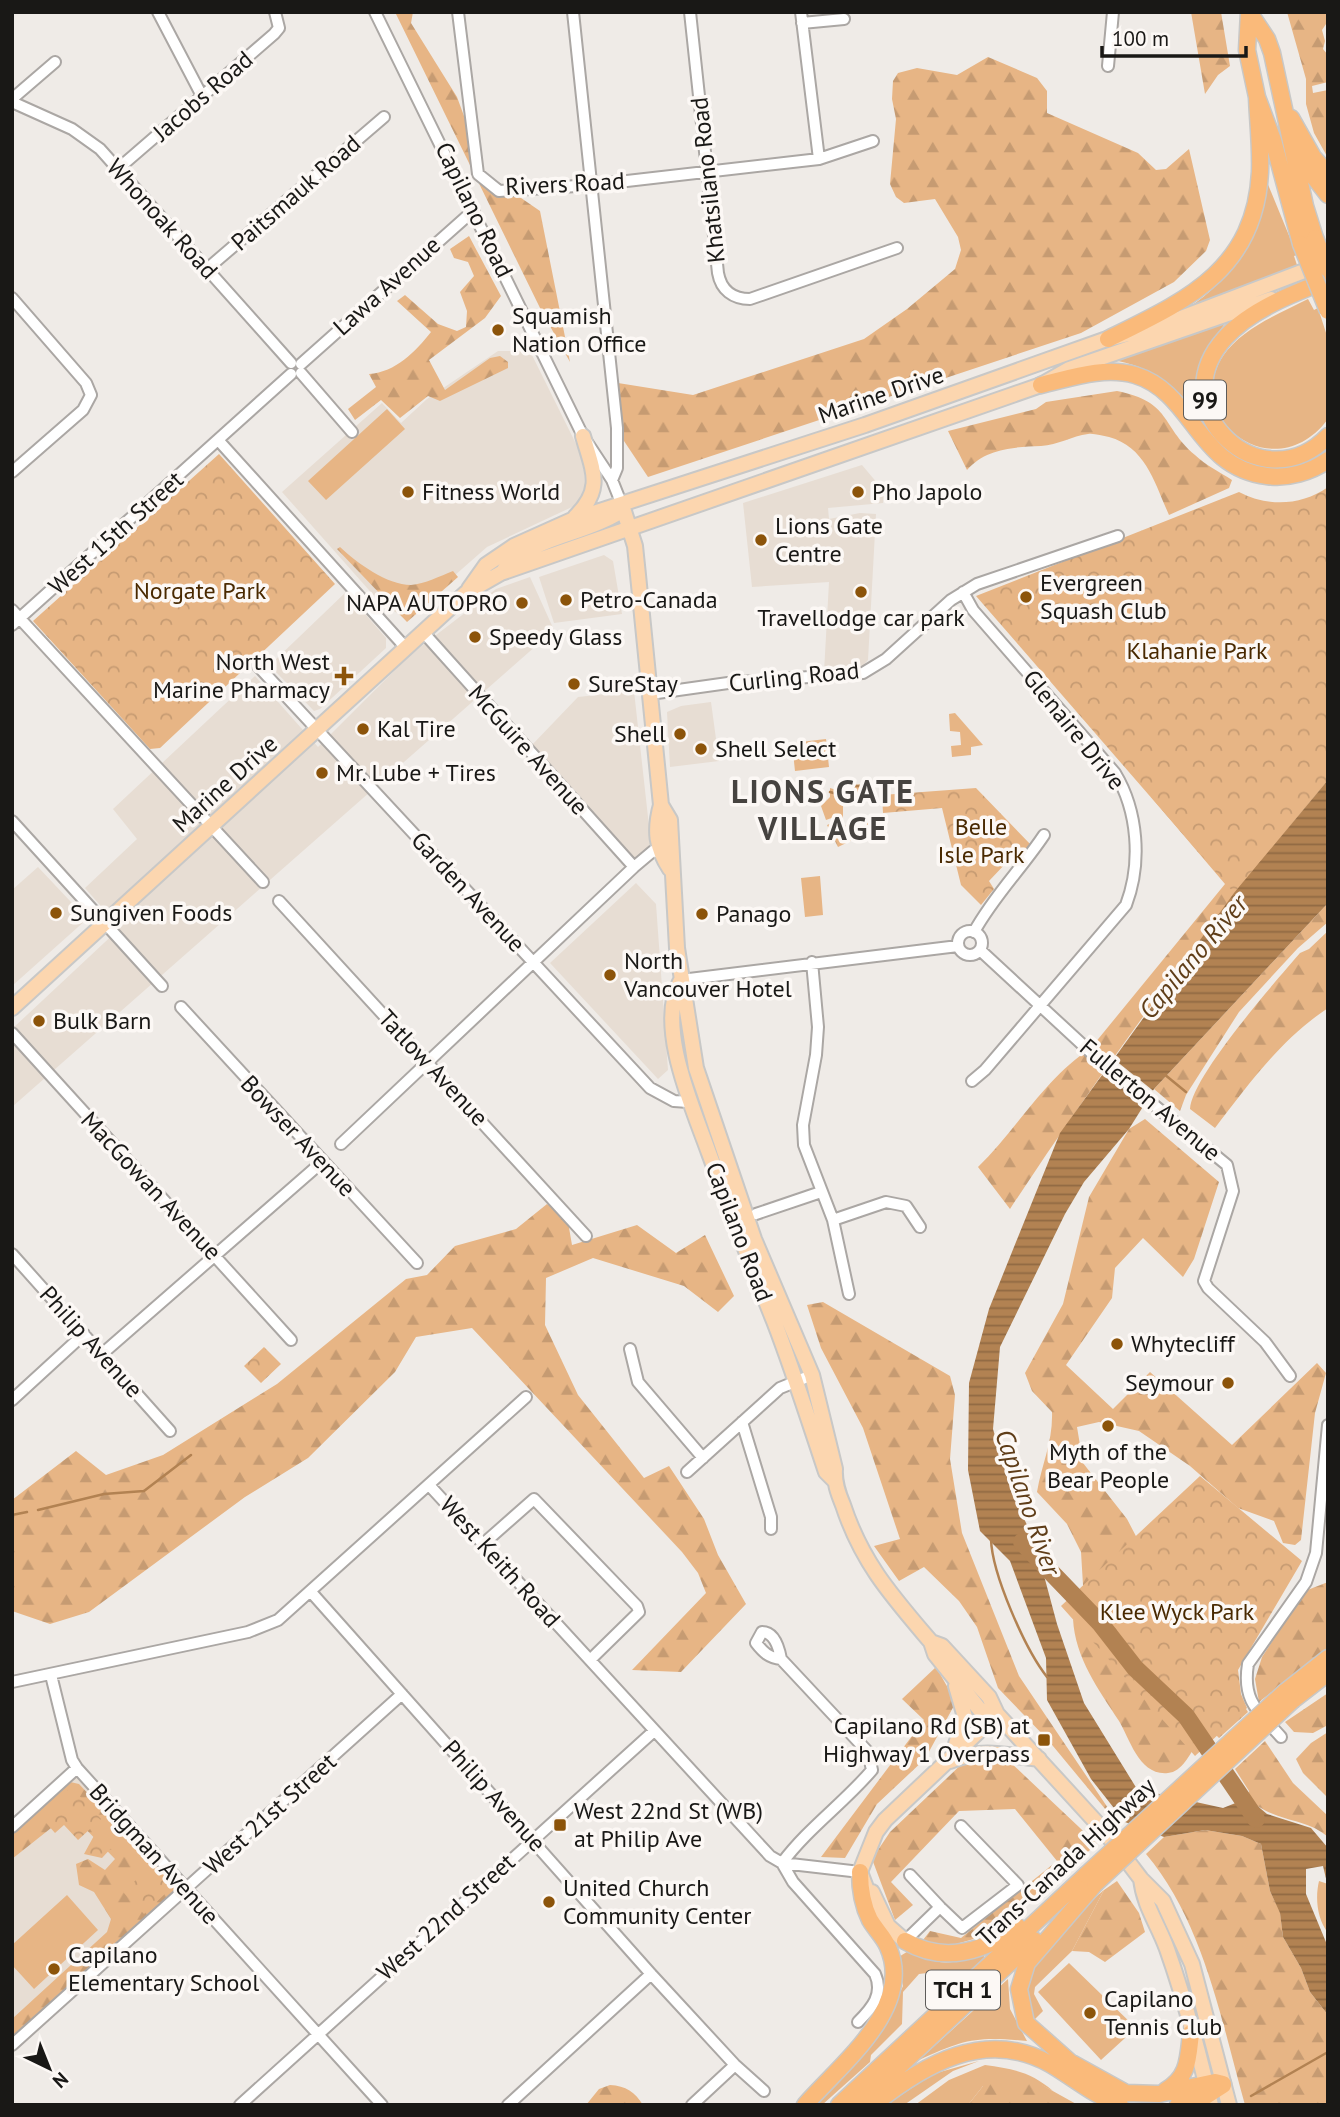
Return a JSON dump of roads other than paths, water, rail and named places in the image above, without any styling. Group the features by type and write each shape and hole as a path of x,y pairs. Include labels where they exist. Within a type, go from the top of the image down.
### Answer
{"highway":[{"path":"1249,12 1247,50 1257,97 1308,241 1328,312"},
{"path":"1249,12 1267,39 1286,110 1308,241 1328,269"},
{"path":"1108,339 1190,297 1219,272 1234,253 1251,219 1258,194 1260,156 1257,97"},
{"path":"1286,110 1313,157 1328,174"},
{"path":"1292,149 1328,195"},
{"name":"Marine Drive","path":"1303,290 1328,280"},
{"name":"99","path":"1303,290 1247,320 1227,336 1207,370 1205,396 1212,421 1219,433 1251,456 1291,458 1315,447 1328,436"},
{"path":"1041,385 1098,372 1136,375 1169,396 1218,456 1246,472 1281,477 1301,473 1328,460"},
{"name":"Trans-Canada Highway","path":"839,2105 1091,1879 1328,1657"},
{"name":"Trans-Canada Highway","path":"1289,1696 1328,1673"},
{"path":"806,2105 877,2024 893,1992 888,1947 869,1918 860,1872"},
{"path":"905,1941 940,1954 977,1949 1006,1936 1091,1879"},
{"path":"1091,1879 1027,1963 1019,1989 1022,2014 1034,2033 1049,2046 1114,2088 1139,2095 1209,2095"},
{"name":"Trans-Canada Highway","path":"858,2105 1091,1879"},
{"path":"1159,2094 1179,2081 1187,2069 1191,2034"},
{"path":"873,2105 932,2064 961,2053 992,2048 1037,2058 1091,2092 1120,2105"},
{"path":"1178,2105 1198,2101 1223,2084"}],"main road":[{"name":"Marine Drive","path":"12,1008 466,593 486,565 524,541 572,520 865,425 1108,339 1160,326 1328,262"},
{"name":"Marine Drive","path":"466,593 501,573 1041,385 1069,369 1303,290"},
{"path":"572,520 589,503 594,492 594,474 583,436"},
{"path":"501,573 524,552 553,537 605,521 618,513 622,505"},
{"name":"Capilano Road","path":"622,505 635,548 661,805 656,824 659,852"},
{"name":"Capilano Road","path":"661,805 670,820 673,852 670,869 681,980 686,990 696,1068 754,1239 812,1375 835,1469 834,1480 855,1540 869,1567 931,1642 935,1654 955,1680 980,1710 997,1714"},
{"path":"659,852 670,869"},
{"name":"Capilano Road","path":"681,980 674,992 674,1040 688,1102 796,1383 826,1472 834,1480"},
{"path":"688,1102 697,1108 722,1168 732,1178"},
{"name":"Capilano Road","path":"931,1642 942,1646 989,1697 997,1714 1107,1833 1141,1879 1163,1901 1188,1953 1229,2105"},
{"path":"945,1762 960,1738 965,1717 955,1680"},
{"path":"905,1941 888,1926 868,1893 860,1872 876,1832 885,1820 997,1714"},
{"path":"945,1762 984,1752 1039,1759"},
{"path":"871,1848 874,1899"},
{"name":"Capilano Road","path":"1141,1879 1143,1898 1166,1945 1209,2095"}],"street":[{"path":"158,12 202,96"},
{"name":"Capilano Road","path":"375,12 583,436 612,480 622,505"},
{"name":"Rivers Road","path":"458,12 478,174 499,191 592,185 819,159 873,141"},
{"path":"573,12 619,453 612,480"},
{"name":"Khatsilano Road","path":"690,12 719,279 725,290 734,296 756,298 897,248"},
{"path":"1108,66 1113,12"},
{"name":"Jacobs Road","path":"119,169 274,34 277,16"},
{"path":"819,159 802,18 844,19"},
{"name":"Whonoak Road","path":"55,62 12,101 85,136 119,169 352,432"},
{"name":"Paitsmauk Road","path":"207,269 384,117"},
{"name":"Lawa Avenue","path":"219,440 474,210"},
{"path":"12,298 90,388 90,402 13,469"},
{"path":"219,440 406,648"},
{"name":"West 15th Street","path":"15,617 219,440"},
{"name":"Curling Road","path":"650,694 728,683 863,673 886,659 958,595 994,577 1118,536"},
{"name":"Glenaire Drive","path":"958,595 1115,773 1129,799 1136,850 1132,889 1126,905 985,1070 972,1081"},
{"path":"15,617 263,882"},
{"name":"McGuire Avenue","path":"423,632 634,867"},
{"name":"Garden Avenue","path":"257,665 650,1088 674,1101 688,1102"},
{"path":"12,821 162,986"},
{"path":"974,932 981,939 980,950 974,955 965,955 958,946 960,936 974,932 985,912 1029,859 1044,835"},
{"path":"341,1144 634,867 653,851 659,852"},
{"name":"Tatlow Avenue","path":"279,901 586,1236"},
{"path":"681,980 958,946"},
{"name":"Fullerton Avenue","path":"980,950 1098,1059 1227,1165 1234,1184 1204,1281 1208,1288 1265,1342 1290,1376"},
{"path":"812,962 818,1027 817,1055 803,1125 804,1146 833,1220 849,1294"},
{"name":"Bowser Avenue","path":"181,1007 417,1263"},
{"name":"MacGowan Avenue","path":"12,1033 291,1340"},
{"path":"102,1354 322,1162"},
{"path":"756,1214 821,1192"},
{"path":"833,1220 886,1202 906,1206 920,1227"},
{"name":"Philip Avenue","path":"12,1254 170,1431"},
{"path":"12,1399 84,1334"},
{"path":"630,1349 638,1382 702,1458"},
{"path":"687,1472 780,1388 812,1375"},
{"path":"429,1485 526,1397"},
{"path":"742,1422 771,1517 771,1529"},
{"path":"1281,1737 1253,1706 1247,1693 1247,1670 1248,1664 1306,1582 1316,1553 1328,1425"},
{"name":"West Keith Road","path":"12,1682 257,1630 278,1620 429,1485 770,1856 782,1863 793,1882 875,1974 878,1987 876,2000 858,2022"},
{"path":"483,1544 534,1499 637,1606 639,1612 590,1660"},
{"name":"Philip Avenue","path":"311,1592 651,1974 735,2065 764,2091"},
{"path":"781,1659 868,1752 873,1770 798,1842 782,1863"},
{"name":"Bridgman Avenue","path":"51,1675 72,1760 77,1768 382,2105"},
{"name":"West 21st Street","path":"12,2045 402,1694"},
{"name":"West 22nd Street","path":"240,2105 532,1838 654,1731"},
{"path":"12,1827 77,1768"},
{"path":"910,1875 962,1928 1018,1885 961,1826"},
{"path":"782,1863 860,1872"},
{"path":"905,1941 940,1907"},
{"path":"508,2105 651,1974"},
{"path":"692,2105 735,2065"}],"water":[{"name":"Capilano River","path":"1328,780 1328,903 1154,1089 1129,1129 1084,1182 1065,1214 1000,1347 993,1429 1011,1491 1035,1542 1057,1624 1084,1703 1137,1789 1223,1808 1248,1798 1267,1814 1311,1828 1328,1848 1328,1887 1323,1866 1306,1869 1306,1894 1328,1947 1328,2015 1310,1992 1301,1968 1283,1937 1280,1913 1270,1891 1261,1844 1242,1836 1205,1830 1164,1837 1125,1822 1091,1779 1047,1700 1046,1658 1010,1561 980,1531 968,1470 969,1383 989,1309 1060,1133 1234,893"}],"waterway":[{"path":"830,792 841,795 855,786 868,786"},
{"path":"1164,1074 1186,1092"},
{"path":"38,1510 104,1494 144,1491 191,1455"},
{"path":"12,1515 27,1512"},
{"path":"991,1539 997,1571 1011,1611 1029,1649 1047,1677"},
{"name":"Capilano River","path":"1022,1542 1100,1623 1135,1668 1186,1716 1256,1819"},
{"path":"1251,2096 1328,2052"}],"place":[{"name":"Squamish Nation Office","path":"498,330"},
{"name":"Fitness World","path":"408,492"},
{"name":"Pho Japolo","path":"858,492"},
{"name":"Lions Gate Centre","path":"761,540"},
{"name":"Travellodge car park","path":"861,592"},
{"name":"Evergreen Squash Club","path":"1026,597"},
{"name":"Petro-Canada","path":"566,600"},
{"name":"NAPA AUTOPRO","path":"522,603"},
{"name":"Speedy Glass","path":"475,637"},
{"name":"North West Marine Pharmacy","path":"344,676"},
{"name":"SureStay","path":"574,684"},
{"name":"Kal Tire","path":"363,729"},
{"name":"Shell","path":"680,734"},
{"name":"Shell Select","path":"701,749"},
{"name":"Mr. Lube + Tires","path":"322,773"},
{"name":"Sungiven Foods","path":"56,913"},
{"name":"Panago","path":"702,914"},
{"name":"North Vancouver Hotel","path":"610,975"},
{"name":"Bulk Barn","path":"39,1021"},
{"name":"Whytecliff","path":"1117,1344"},
{"name":"Seymour","path":"1228,1383"},
{"name":"Myth of the Bear People","path":"1108,1426"},
{"name":"Capilano Rd (SB) at Highway 1 Overpass","path":"1044,1740"},
{"name":"West 22nd St (WB) at Philip Ave","path":"560,1825"},
{"name":"United Church Community Center","path":"549,1902"},
{"name":"Capilano Elementary School","path":"54,1969"},
{"name":"Capilano Tennis Club","path":"1090,2013"}],"district":[{"name":"LIONS GATE VILLAGE","path":"823,810"}],"park label":[{"name":"Norgate Park","path":"200,591"},
{"name":"Klahanie Park","path":"1197,651"},
{"name":"Belle Isle Park","path":"981,841"},
{"name":"Klee Wyck Park","path":"1177,1612"}]}
